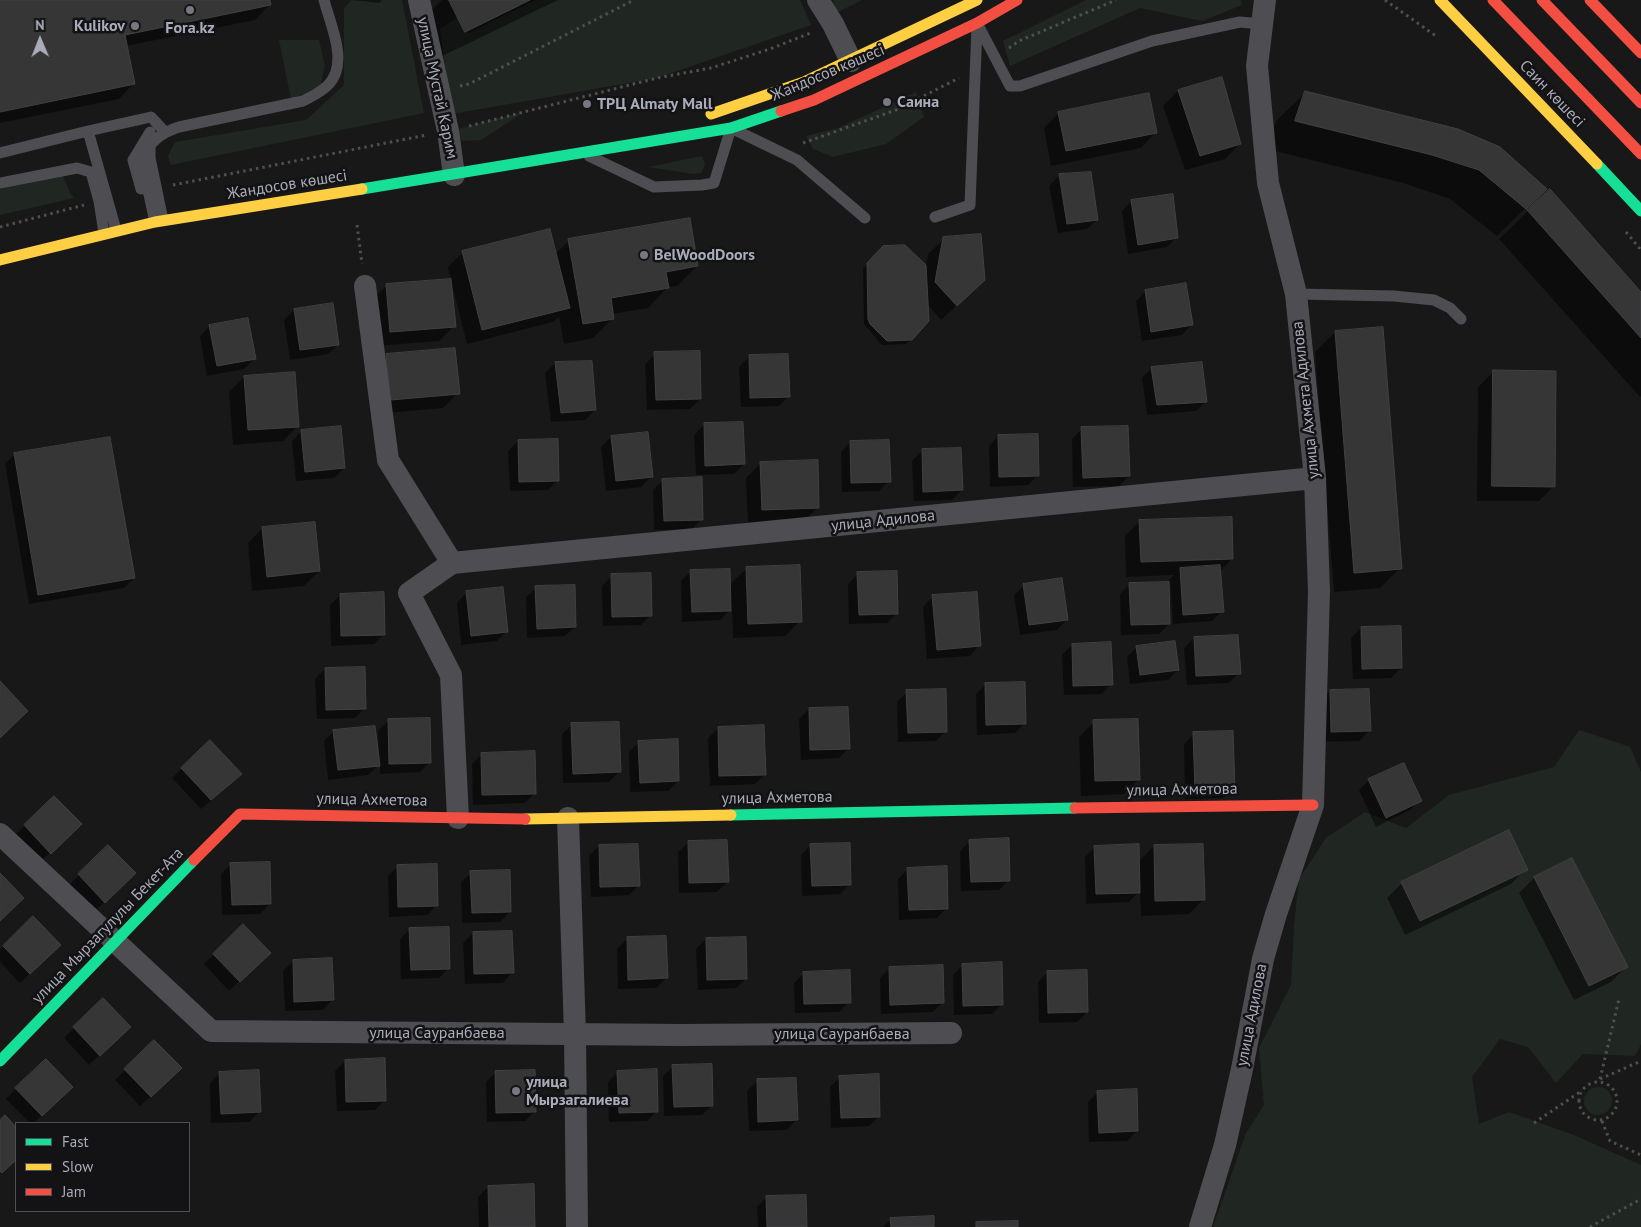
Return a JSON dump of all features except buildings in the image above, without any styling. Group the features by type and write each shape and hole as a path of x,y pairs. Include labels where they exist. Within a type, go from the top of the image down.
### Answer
{"main road":[{"name":"Жандосов көшесі","path":"697,118 804,82 977,0"},
{"name":"Жандосов көшесі","path":"0,260 155,222 454,175 580,152 731,128 814,100 977,24 1017,0"},
{"path":"1427,0 1466,27"},
{"name":"Саин көшесі","path":"1440,0 1641,211"},
{"name":"Саин көшесі","path":"1493,0 1641,154"},
{"path":"1542,0 1641,103"},
{"path":"1590,0 1641,53"},
{"name":"Жандосов көшесі","path":"580,152 661,128"},
{"name":"улица Ахметова","path":"240,814 568,818 1313,805"},
{"name":"улица Мырзагулулы Бекет-Ата","path":"0,1061 240,814"}],"street":[{"name":"улица Мустай Карим","path":"419,0 448,131 454,175"},
{"path":"818,0 833,24 851,61"},
{"name":"улица Ахмета Адилова","path":"1265,0 1257,66 1268,183 1296,294 1315,478 1319,591 1313,805"},
{"path":"365,286 388,460 452,563 409,593 451,675 458,818"},
{"name":"улица Адилова","path":"452,563 1315,478"},
{"name":"улица Адилова","path":"1200,1227 1225,1145 1263,959 1276,914 1313,805"},
{"path":"568,818 575,1034 577,1227"},
{"name":"улица Сауранбаева","path":"0,834 211,1031 575,1034 951,1033"}],"lane":[{"path":"155,222 142,158 150,145 165,132 179,127 303,101 320,92 331,82 338,66 337,46 324,0"},
{"path":"977,24 1010,86 1020,86 1152,41 1240,22 1261,24"},
{"path":"935,216 970,205 977,24"},
{"path":"0,153 151,117 165,132"},
{"path":"580,152 654,187 702,185 714,183 731,128 782,151 797,160 865,218"},
{"path":"88,131 110,232"},
{"path":"150,132 134,160 155,222"},
{"path":"0,183 77,168 91,172 110,232"},
{"path":"1296,294 1394,296 1434,300 1450,308 1461,319"}],"path":[{"path":"439,91 469,84 634,0"},
{"path":"994,58 1019,42 1116,0"},
{"path":"164,186 448,131 657,78 711,68 770,49 833,24"},
{"path":"782,151 896,110 976,70"},
{"path":"0,227 89,203"},
{"path":"357,226 365,286"},
{"path":"1600,1079 1619,999"},
{"path":"1534,1123 1580,1092 1590,1083 1641,1061"},
{"path":"1580,1092 1578,1104 1584,1115 1589,1119 1602,1120 1613,1114 1616,1108 1616,1095 1608,1085 1590,1083"},
{"path":"1602,1120 1610,1142 1641,1154"},
{"path":"1590,1227 1641,1199"}],"shaded area":[{"path":"352,0 402,0 424,113 171,165 168,156 175,142 306,120 344,85 344,8"},
{"path":"536,0 800,0 811,25 657,78 452,114 440,29 458,17 469,33"},
{"path":"833,0 862,0 836,13"},
{"path":"1086,0 1241,0 1242,5 1202,21 1140,8 1010,66 1003,41"},
{"path":"279,40 319,40 325,66 320,87 291,99"},
{"path":"916,92 924,117 886,144 833,157 813,149 806,136 838,128"},
{"path":"524,112 481,140 462,141 454,130"},
{"path":"702,156 705,165 701,173 693,174 648,167"},
{"path":"63,176 74,198 0,215 0,189"},
{"path":"1579,730 1630,747 1641,772 1641,1044 1635,1056 1583,1054 1556,1083 1528,1047 1500,1039 1472,1077 1479,1124 1509,1112 1574,1135 1641,1165 1641,1227 1213,1227 1246,1133 1264,1105 1259,1048 1291,985 1294,925 1299,879 1326,838 1365,812 1406,828 1449,795 1554,767"},
{"path":"1598,1087 1608,1091 1612,1101 1608,1111 1598,1115 1588,1111 1584,1101 1588,1091"}],"traffic: fast":[{"path":"362,189 731,128 781,111"},
{"path":"1597,164 1641,211"},
{"path":"731,815 1075,808"},
{"path":"0,1061 194,860"}],"traffic: slow":[{"path":"711,114 804,82 977,0"},
{"path":"1440,0 1597,164"},
{"path":"0,260 155,222 362,189"},
{"path":"525,819 731,815"}],"traffic: jam":[{"path":"781,111 814,100 977,23 1017,0"},
{"path":"1493,0 1641,154"},
{"path":"1542,0 1641,103"},
{"path":"1590,0 1641,53"},
{"path":"1075,808 1313,805"},
{"path":"194,860 240,814 525,819"}],"place":[{"name":"Fora.kz","path":"190,10"},
{"name":"Kulikov","path":"135,26"},
{"name":"Саина","path":"887,102"},
{"name":"ТРЦ Almaty Mall","path":"587,104"},
{"name":"BelWoodDoors","path":"644,255"},
{"name":"улица Мырзагалиева","path":"516,1091"}]}
